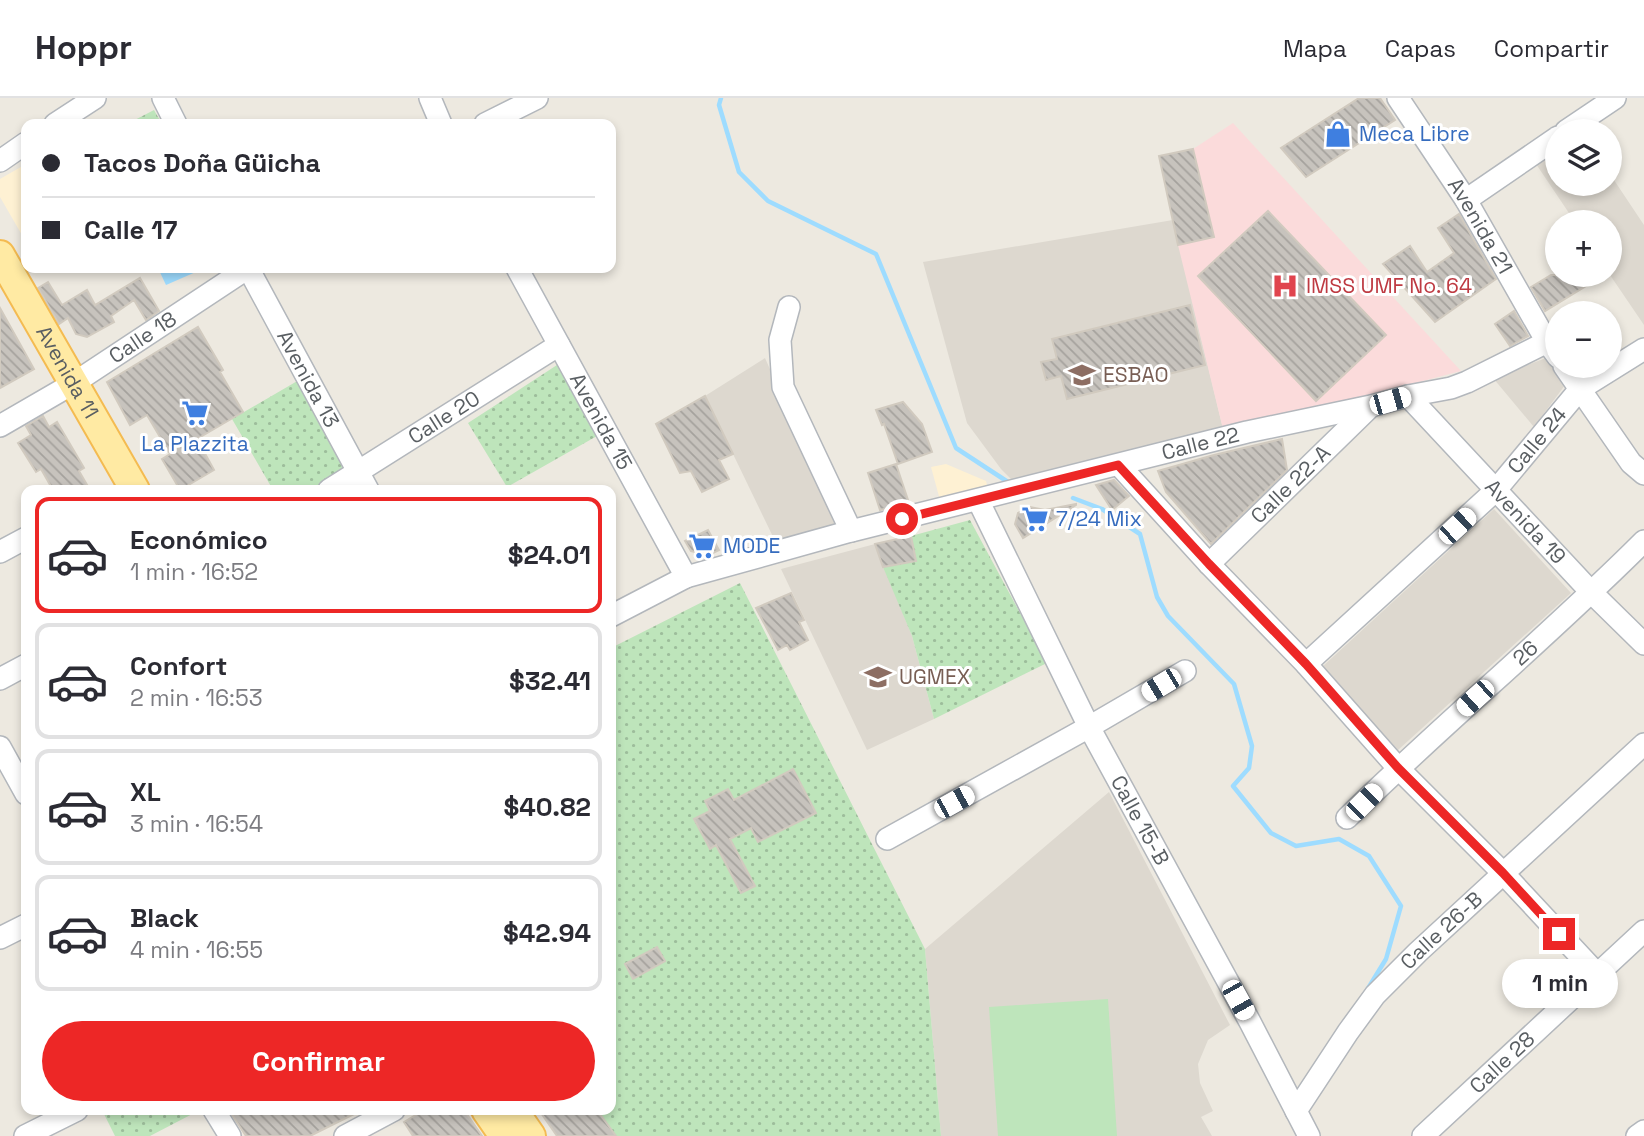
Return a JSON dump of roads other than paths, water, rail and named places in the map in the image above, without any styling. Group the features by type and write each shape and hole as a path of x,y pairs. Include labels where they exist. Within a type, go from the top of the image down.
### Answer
{"main road":[{"name":"Avenida 11","path":"0,255 111,485"},
{"name":"Avenida 11","path":"0,292 132,485"},
{"path":"489,1115 504,1136"},
{"path":"516,1115 531,1136"}],"street":[{"path":"63,119 95,98"},
{"path":"163,98 174,119"},
{"path":"430,98 439,119"},
{"path":"495,119 537,98"},
{"name":"Avenida 21","path":"1398,98 1466,200 1545,337"},
{"path":"1584,119 1615,98"},
{"path":"0,161 21,146"},
{"path":"1466,200 1545,146"},
{"name":"Calle 18","path":"0,426 66,388 240,273"},
{"name":"Avenida 13","path":"251,273 363,481"},
{"name":"Avenida 15","path":"520,273 686,577"},
{"path":"789,307 780,340 783,387 851,531"},
{"name":"Calle 20","path":"363,481 559,345"},
{"path":"1580,389 1644,349"},
{"name":"Calle 22","path":"616,613 686,577 851,531 1247,432 1451,388 1545,352"},
{"path":"1572,378 1630,463 1644,474"},
{"name":"Calle 24","path":"1306,664 1495,491 1580,389"},
{"name":"Avenida 19","path":"1408,396 1592,593 1644,644"},
{"name":"Calle 22-A","path":"1209,564 1371,406"},
{"path":"1118,465 1306,664 1398,768 1503,873 1597,974"},
{"name":"Calle 15-B","path":"978,500 1089,727 1309,1136"},
{"path":"0,552 21,541"},
{"name":"26","path":"1347,818 1398,768 1592,593 1644,541"},
{"path":"0,679 21,668"},
{"path":"887,839 1185,671"},
{"name":"Calle 26-B","path":"1296,1111 1375,995 1418,952 1644,744"},
{"path":"0,747 21,785"},
{"path":"0,938 21,928"},
{"name":"Calle 28","path":"1423,1136 1644,931"},
{"path":"25,1136 67,1115"},
{"path":"217,1115 230,1136"},
{"path":"345,1136 385,1115"},
{"path":"1637,1136 1644,1130"}],"water":[{"path":"160,273 194,273 166,285"}],"waterway":[{"path":"721,98 719,105 739,172 768,201 876,254 956,448 1011,484"},
{"path":"1073,498 1102,509 1140,534 1157,597 1168,616 1234,684 1252,746 1249,768 1233,786 1271,833 1296,846 1339,839 1369,856 1401,906 1386,959 1367,990"}],"place":[{"name":"Meca Libre","path":"1338,134"},
{"name":"IMSS UMF No. 64","path":"1285,286"},
{"name":"ESBAO","path":"1082,375"},
{"name":"La Plazzita","path":"195,413"},
{"name":"7/24 Mix","path":"1035,519"},
{"name":"MODE","path":"702,546"},
{"name":"UGMEX","path":"878,677"}]}
